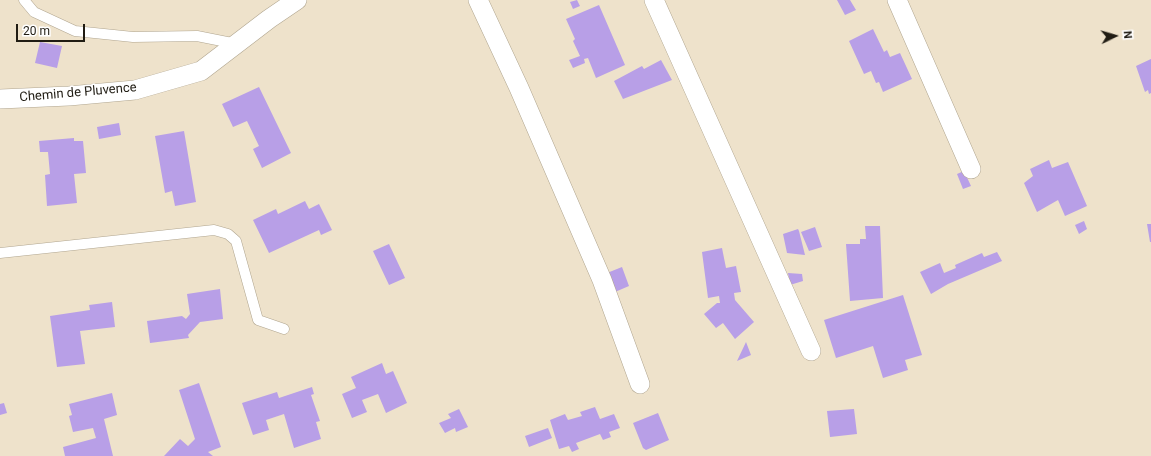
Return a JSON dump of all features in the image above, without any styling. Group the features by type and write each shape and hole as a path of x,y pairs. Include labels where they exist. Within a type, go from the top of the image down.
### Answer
{"street":[{"name":"Chemin de Pluvence","path":"0,100 135,90 201,71 269,19 297,0"},
{"path":"478,0 519,88 602,280 640,384"},
{"path":"654,0 811,351"},
{"path":"897,0 971,169"}],"lane":[{"path":"24,0 34,12 75,31 133,37 197,36 237,44"},
{"path":"0,254 214,230 228,234 236,241 258,320 284,329"}],"building":[{"path":"577,0 580,6 573,9 570,2"},
{"path":"837,0 850,0 856,10 845,15"},
{"path":"599,5 625,65 596,78 588,58 584,59 585,63 573,68 569,60 580,56 573,41 575,39 566,19"},
{"path":"873,29 884,52 887,50 890,57 900,53 912,79 883,92 879,82 876,83 871,71 864,74 849,41"},
{"path":"40,42 62,46 57,68 35,63"},
{"path":"1151,59 1151,93 1149,94 1148,90 1145,92 1136,66"},
{"path":"661,60 672,80 623,99 614,81 642,66 644,69"},
{"path":"259,87 291,153 262,168 253,149 259,146 247,121 233,127 222,104"},
{"path":"119,123 121,135 99,139 97,127"},
{"path":"184,131 196,202 175,206 172,191 165,193 155,136"},
{"path":"74,138 74,141 83,141 86,173 74,174 77,203 47,206 45,175 50,174 48,152 40,152 39,141"},
{"path":"1049,160 1052,168 1068,162 1087,206 1065,216 1058,200 1037,212 1024,183 1033,176 1030,169"},
{"path":"964,171 971,186 963,189 957,174"},
{"path":"305,201 309,209 319,204 332,230 321,235 319,230 269,253 253,220 276,209 278,214"},
{"path":"1084,221 1087,229 1079,234 1075,225"},
{"path":"1147,224 1151,224 1151,242 1150,242"},
{"path":"865,226 880,226 883,298 850,301 846,244 860,244 860,239 866,239"},
{"path":"815,227 822,247 809,251 801,232"},
{"path":"798,229 805,255 787,253 783,234"},
{"path":"389,244 405,278 389,285 373,251"},
{"path":"722,248 726,268 736,266 741,292 734,293 735,300 754,322 735,339 723,323 716,328 704,314 717,303 720,303 719,296 708,298 702,252"},
{"path":"997,252 1002,261 948,284 931,294 920,272 940,263 944,273 956,268 955,265 982,253 984,257"},
{"path":"622,267 629,286 615,292 607,273"},
{"path":"788,273 802,274 803,281 790,285"},
{"path":"220,289 223,319 200,322 188,335 189,338 150,343 147,321 182,316 186,319 190,314 187,294"},
{"path":"903,295 922,355 905,360 908,370 883,378 873,346 836,358 824,320"},
{"path":"112,302 115,327 80,331 85,364 57,367 50,316 90,310 89,305"},
{"path":"746,342 751,355 737,361"},
{"path":"382,363 386,374 393,371 407,403 386,413 378,394 362,400 367,412 352,418 342,394 356,388 351,377"},
{"path":"199,383 221,447 208,452 213,456 164,456 180,439 188,446 195,439 179,390"},
{"path":"312,387 314,394 311,395 320,421 316,422 321,439 294,448 284,414 266,420 269,430 253,435 242,403 277,392 279,398"},
{"path":"112,393 117,415 104,419 113,456 65,456 63,447 96,438 93,428 73,432 69,416 72,415 69,404"},
{"path":"4,403 7,413 0,415 0,404"},
{"path":"595,407 600,419 614,414 620,428 609,432 611,437 603,440 600,434 576,443 579,449 572,452 569,446 559,449 550,420 565,414 568,420 582,416 580,412"},
{"path":"459,409 468,427 456,432 455,428 445,433 439,423 451,418 448,414"},
{"path":"854,409 857,434 830,437 827,411"},
{"path":"658,413 669,440 646,450 643,448 633,423"},
{"path":"548,428 552,438 529,447 525,436"}]}
